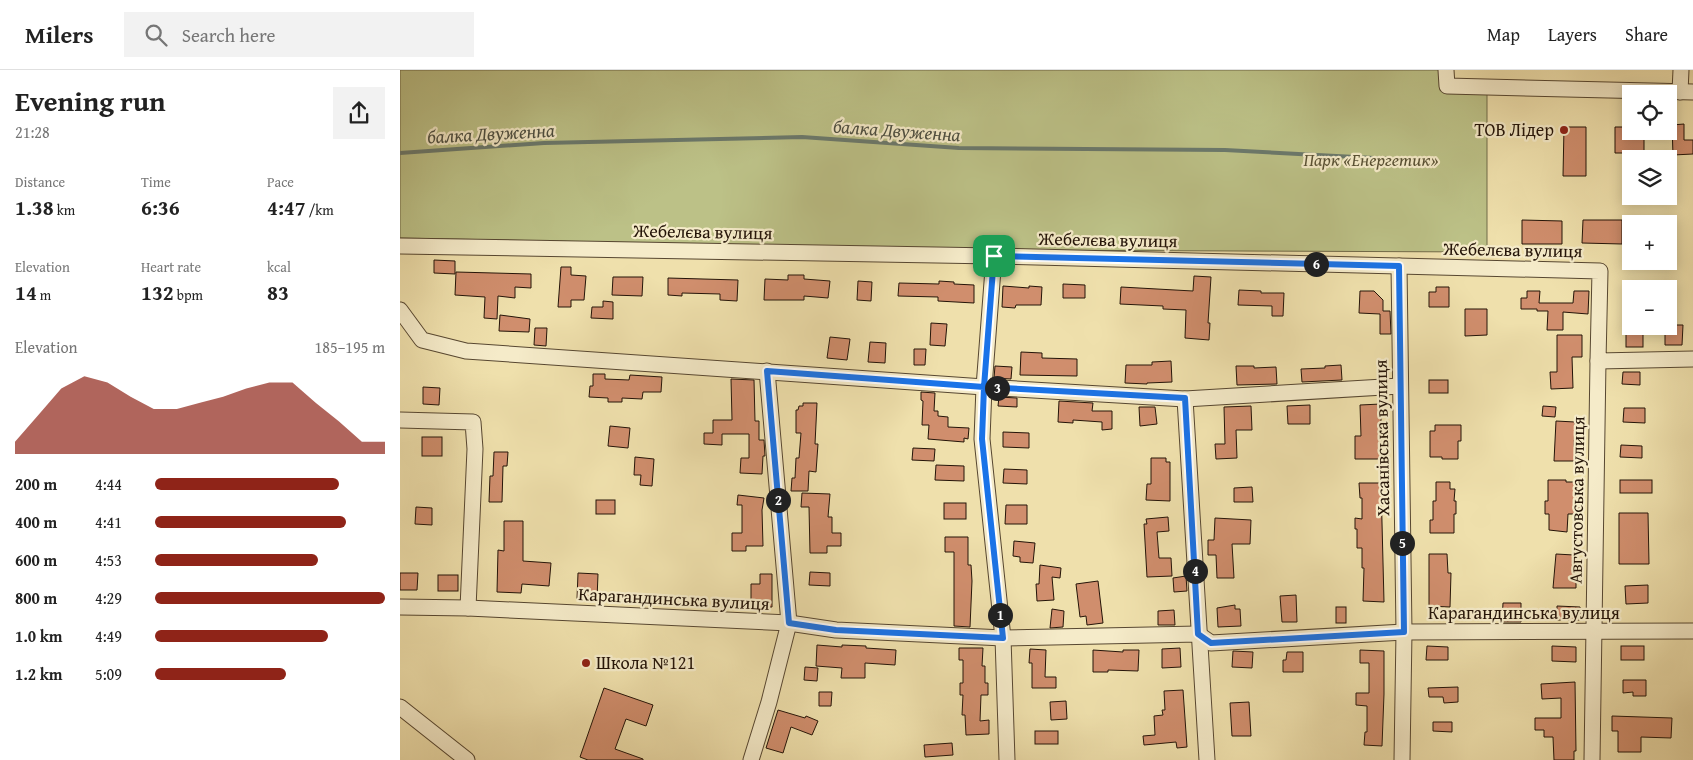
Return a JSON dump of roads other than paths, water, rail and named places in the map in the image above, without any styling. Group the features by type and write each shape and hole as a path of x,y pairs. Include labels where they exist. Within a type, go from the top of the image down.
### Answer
{"street":[{"path":"1446,70 1447,86 1687,92 1681,70"},
{"name":"Жебелєва вулиця","path":"400,246 994,256 1600,271 1598,361"},
{"path":"994,256 982,439 1003,638 1007,760"},
{"name":"Хасанівська вулиця","path":"1399,266 1404,632 1402,760"},
{"path":"400,310 422,340 466,351 984,387 1185,398 1400,386"},
{"path":"1598,361 1693,359"},
{"name":"Августовська вулиця","path":"1592,760 1598,361"},
{"path":"751,760 769,702 789,623 767,371"},
{"path":"1185,398 1207,760"},
{"path":"400,420 473,422 475,449 468,608"},
{"name":"Карагандинська вулиця","path":"400,607 468,608 789,623 836,630 1003,638 1198,634 1211,643 1404,632 1693,631"},
{"path":"400,707 467,760"}],"waterway":[{"name":"балка Двуженна","path":"400,153 544,143 802,137 959,148 1225,150 1393,159"}],"place":[{"name":"ТОВ Лідер","path":"1564,130"},
{"name":"Школа №121","path":"586,663"}],"park label":[{"name":"Парк «Енергетик»","path":"1371,160"}]}
